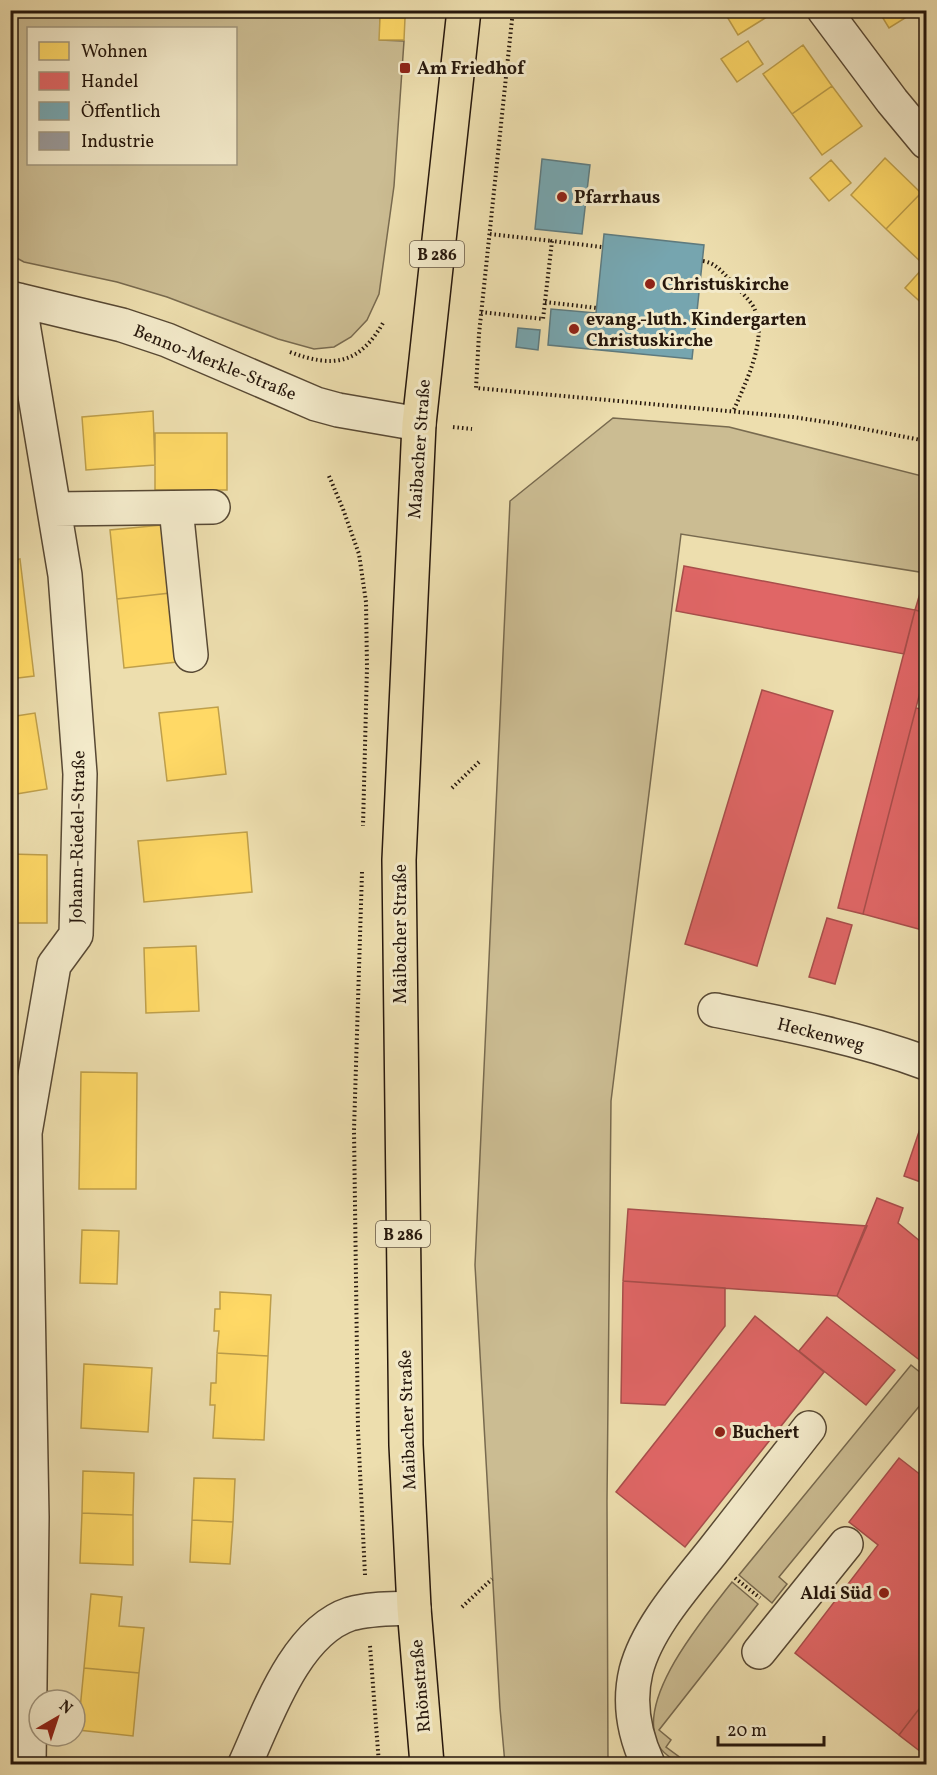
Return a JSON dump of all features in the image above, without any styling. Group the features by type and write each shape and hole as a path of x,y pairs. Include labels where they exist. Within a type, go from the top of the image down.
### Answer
{"main road":[{"name":"Maibacher Straße","path":"414,1608 406,1445 399,860 419,424 464,10"},
{"name":"Rhönstraße","path":"414,1608 427,1764"}],"street":[{"path":"824,10 892,101 927,142"},
{"name":"Benno-Merkle-Straße","path":"15,299 122,325 167,340 316,404 419,424"},
{"name":"Johann-Riedel-Straße","path":"15,299 23,401 54,509 65,575 80,774 76,935 54,965 26,1133 32,1517 29,1764"},
{"path":"54,509 213,507"},
{"path":"176,508 191,655"},
{"name":"Heckenweg","path":"715,1010 798,1027 899,1053 927,1063"},
{"path":"648,1764 635,1732 632,1702 636,1670 646,1644 684,1587 809,1428"},
{"path":"759,1652 846,1544"},
{"path":"245,1764 280,1687 303,1650 316,1635 348,1615 367,1610 414,1608"}],"path":[{"path":"513,10 476,388 839,424 927,441"},
{"path":"490,234 602,247"},
{"path":"482,312 543,319 552,241"},
{"path":"703,261 713,262 748,299 757,320 756,357 733,412"},
{"path":"545,302 597,308"},
{"path":"329,476 344,508 358,554 366,602 367,667 363,833"},
{"path":"452,788 479,762"},
{"path":"362,869 355,1153 358,1430 367,1610 379,1764"},
{"path":"462,1607 492,1579"},
{"path":"736,1580 762,1600"}],"shaded area":[{"path":"10,11 404,11 405,18 380,18 380,40 404,41 394,186 379,294 367,320 351,337 334,347 314,349 278,339 167,297 117,282 24,262 11,255"},
{"path":"613,418 729,427 926,477 926,573 681,534 611,1101 607,1501 608,1764 505,1764 475,1265 510,501"},
{"path":"911,1365 926,1377 926,1398 779,1577 787,1584 772,1603 739,1575"},
{"path":"732,1582 758,1604 659,1730 671,1740 666,1747 689,1764 679,1764 659,1746 654,1727 656,1706 664,1683 690,1637"}],"building: Wohnen":[{"path":"723,10 778,10 738,35"},
{"path":"878,10 918,10 889,28"},
{"path":"380,18 405,18 404,40 379,40"},
{"path":"748,41 763,64 737,82 721,59"},
{"path":"803,45 832,86 792,114 763,74"},
{"path":"832,86 862,126 822,155 792,114"},
{"path":"885,158 921,193 886,229 851,195"},
{"path":"831,160 851,183 829,201 810,178"},
{"path":"921,193 926,199 926,258 922,263 886,229"},
{"path":"922,269 926,273 926,307 905,288"},
{"path":"153,411 155,465 86,470 82,417"},
{"path":"155,433 227,433 227,490 155,490"},
{"path":"162,525 170,593 117,599 110,530"},
{"path":"20,559 34,676 10,679 10,561"},
{"path":"170,593 177,662 124,668 117,599"},
{"path":"218,707 226,774 167,781 159,713"},
{"path":"35,713 47,789 10,795 10,717"},
{"path":"247,832 252,892 144,902 138,841"},
{"path":"10,854 47,855 47,923 10,923"},
{"path":"196,946 199,1011 146,1013 144,948"},
{"path":"81,1072 137,1073 136,1189 79,1189"},
{"path":"82,1230 119,1231 117,1284 80,1283"},
{"path":"220,1292 271,1295 268,1356 217,1353 219,1331 214,1331 215,1309 220,1309"},
{"path":"217,1353 268,1356 264,1440 213,1438 215,1405 210,1405 211,1383 216,1383"},
{"path":"84,1364 152,1368 148,1432 81,1428"},
{"path":"83,1471 134,1473 133,1515 82,1513"},
{"path":"194,1478 235,1479 233,1522 192,1520"},
{"path":"82,1513 133,1515 133,1565 80,1563"},
{"path":"192,1520 233,1522 230,1564 190,1562"},
{"path":"91,1594 122,1597 119,1626 144,1628 139,1673 84,1668"},
{"path":"84,1668 139,1673 133,1736 87,1731 87,1688 82,1688"},
{"path":"345,1761 345,1764 309,1764"}],"building: Handel":[{"path":"684,566 915,610 904,654 676,611"},
{"path":"926,587 926,613 915,610 921,590"},
{"path":"915,610 926,613 926,669 863,914 838,908"},
{"path":"762,690 833,711 757,966 685,944"},
{"path":"916,708 926,710 926,931 863,914"},
{"path":"827,918 852,925 835,984 809,977"},
{"path":"923,1120 926,1121 926,1184 904,1176"},
{"path":"877,1198 903,1208 898,1223 926,1246 926,1365 837,1296"},
{"path":"628,1209 867,1226 837,1296 623,1281"},
{"path":"623,1281 725,1288 725,1326 665,1405 621,1403"},
{"name":"Buchert","path":"755,1316 824,1372 685,1547 616,1492"},
{"path":"827,1317 895,1370 866,1405 799,1351"},
{"name":"Aldi Süd","path":"899,1458 926,1479 926,1700 899,1735 795,1653 878,1545 849,1522"},
{"path":"926,1700 926,1745 921,1752 899,1735"}],"building: Öffentlich":[{"name":"Pfarrhaus","path":"542,159 590,165 582,234 535,229"},
{"name":"Christuskirche","path":"604,234 704,245 692,359 548,345 551,309 596,313"},
{"path":"518,328 540,330 538,350 516,347"}],"building: Industrie":[{"path":"10,947 14,947 14,993 10,993"}],"place":[{"name":"Am Friedhof","path":"405,68"},
{"name":"Pfarrhaus","path":"562,197"},
{"name":"Christuskirche","path":"650,284"},
{"name":"evang.-luth. Kindergarten Christuskirche","path":"574,329"},
{"name":"Buchert","path":"720,1432"},
{"name":"Aldi Süd","path":"884,1593"}]}
